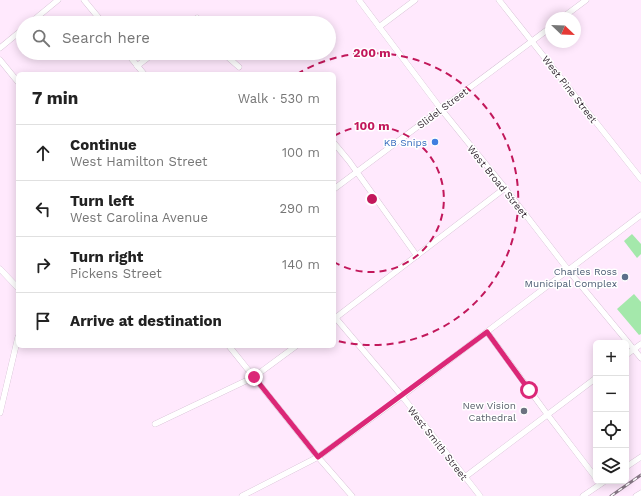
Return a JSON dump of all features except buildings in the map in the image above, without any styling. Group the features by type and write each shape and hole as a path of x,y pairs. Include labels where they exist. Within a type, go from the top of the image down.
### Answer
{"street":[{"path":"39,16 58,0"},
{"path":"84,0 97,16"},
{"name":"West Broad Street","path":"359,0 441,109 505,188 569,271 641,358"},
{"path":"379,27 415,0"},
{"name":"West Pine Street","path":"499,0 641,179"},
{"path":"570,12 586,0"},
{"name":"Slidel Street","path":"336,187 545,31"},
{"path":"0,48 16,35"},
{"path":"0,60 16,80"},
{"path":"132,60 142,72"},
{"path":"137,66 145,60"},
{"path":"231,60 239,67"},
{"path":"336,146 417,256"},
{"path":"336,317 505,188"},
{"path":"242,496 318,457 569,271 641,215"},
{"path":"0,269 16,286"},
{"name":"West Smith Street","path":"336,320 402,396 480,496"},
{"path":"487,332 593,474"},
{"path":"629,353 641,344"},
{"path":"0,413 16,345"},
{"path":"232,348 318,457 352,496"},
{"path":"155,424 254,377 293,348"},
{"path":"465,477 593,380"},
{"path":"629,465 641,457"},
{"path":"583,496 599,484"},
{"path":"636,496 641,493"}],"green space":[{"path":"632,234 641,244 641,254 637,258 624,241"},
{"path":"634,294 641,302 641,334 639,335 617,309"}],"railway":[{"path":"611,496 641,475"}],"place":[{"name":"KB Snips","path":"435,142"},
{"name":"Charles Ross Municipal Complex","path":"625,277"},
{"name":"New Vision Cathedral","path":"524,411"}],"route":[{"path":"254,377 318,457 487,332 529,390"}]}
